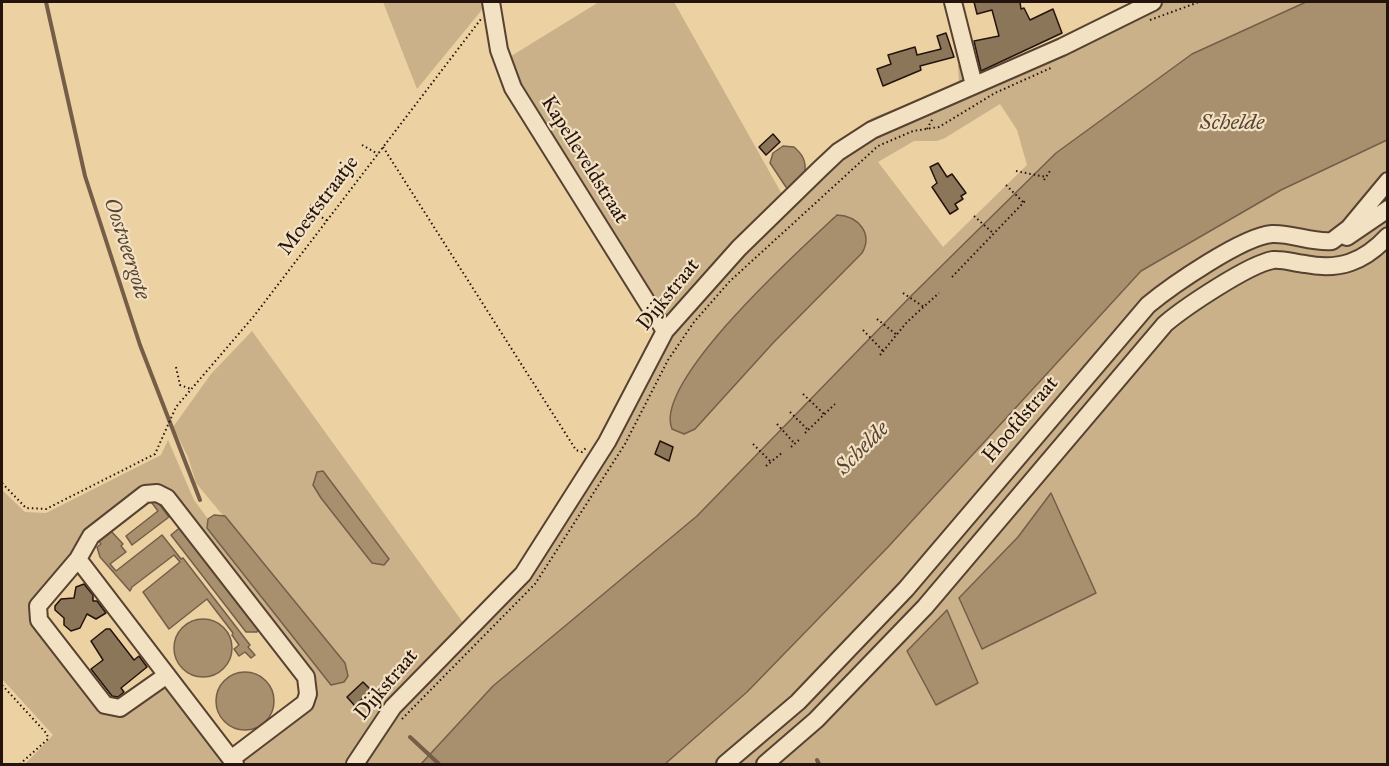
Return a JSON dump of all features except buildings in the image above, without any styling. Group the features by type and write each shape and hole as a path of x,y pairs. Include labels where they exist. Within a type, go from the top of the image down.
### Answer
{"street":[{"path":"953,2 974,85"},
{"name":"Dijkstraat","path":"355,765 393,707 523,574 607,442 665,331 738,248 838,152 872,130 1099,30 1153,2"},
{"name":"Kapelleveldstraat","path":"491,5 499,50 513,88 665,331"},
{"path":"1332,241 1349,228 1388,181"},
{"path":"1332,241 1347,237 1388,209"},
{"name":"Hoofdstraat","path":"725,765 798,702 906,590 1148,305 1169,287 1248,242 1271,234 1332,241"},
{"path":"765,765 816,720 925,607 1148,342 1174,316 1259,265 1274,260 1323,268 1345,266 1359,260 1388,236"},
{"path":"78,559 233,762 305,703 308,694 306,677 167,498 158,493 145,494 92,536 78,559 38,606 39,620 105,705 120,708 166,675"}],"path":[{"path":"1144,23 1199,2"},
{"name":"Moeststraatje","path":"2,483 26,508 46,509 155,454 176,407 254,316 491,5"},
{"path":"400,721 535,584 625,444 668,360 694,322 730,281 878,146 914,131 939,127 995,93 1058,65"},
{"path":"362,145 378,154"},
{"path":"383,147 576,450 582,452 588,446"},
{"path":"1016,171 1046,177"},
{"path":"1044,180 1050,171"},
{"path":"952,278 1025,201 1006,185"},
{"path":"310,205 313,212 328,221"},
{"path":"974,216 994,234"},
{"path":"880,355 939,292"},
{"path":"903,293 924,307"},
{"path":"877,319 897,335"},
{"path":"864,330 884,351"},
{"path":"176,368 180,385 191,389"},
{"path":"803,394 824,414"},
{"path":"805,433 835,404"},
{"path":"789,412 808,430"},
{"path":"777,424 795,444"},
{"path":"791,447 799,440"},
{"path":"753,444 771,462"},
{"path":"766,466 783,452"},
{"path":"2,685 47,734 48,739 20,765"}],"shaded area":[{"path":"383,2 484,2 481,11 417,89"},
{"path":"599,2 674,2 783,196 872,118 959,83 958,65 965,64 967,79 1157,2 1306,2 1192,54 1056,153 910,297 697,516 493,686 421,764 238,764 245,754 311,705 315,701 316,691 157,487 86,534 31,606 99,706 162,685 174,685 235,764 25,764 53,735 2,679 2,490 25,512 46,513 161,455 168,440 194,500 208,519 207,528 331,684 344,682 348,676 345,663 196,483 188,457 173,427 211,374 252,331 464,624 515,572 600,439 658,323 665,315 654,306 521,88 508,58","holes":["1000,104 1017,130 1027,165 943,247 878,162 914,141 937,141 945,138"]},
{"path":"1387,140 1387,228 1372,245 1344,260 1290,255 1181,304 965,552 811,717 758,764 665,764 747,692 888,547 1141,270 1281,190"},
{"path":"1387,240 1387,764 765,764 816,720 1151,346 1187,313 1260,271 1275,268 1323,272","holes":["1018,537 982,649 959,598"]}],"water":[{"name":"Schelde","path":"1306,2 1387,2 1387,140 1281,190 1141,271 888,547 747,692 665,764 421,764 493,686 697,516 910,297 1056,153 1192,54"},
{"path":"783,146 794,147 805,164 805,171 788,190 770,163 773,153"},
{"path":"837,215 852,219 862,227 866,239 862,253 773,343 695,429 684,434 672,429 672,408 685,380 706,349 765,284"},
{"path":"323,471 389,559 384,565 372,563 321,498 313,485 317,472"},
{"path":"1051,493 1096,593 982,649 959,598 1018,537"},
{"path":"156,500 169,517 132,545 126,536 158,511 152,503"},
{"path":"214,515 225,516 345,663 348,676 344,682 331,685 207,528 208,519"},
{"path":"183,525 259,628 257,632 246,632 171,535"},
{"path":"110,530 123,544 121,546 126,552 110,564 116,571 162,535 181,559 183,558 250,645 248,647 255,655 251,658 245,652 239,656 234,649 239,645 233,633 207,599 169,629 143,592 180,562 174,555 132,587 130,591 100,557 97,547 101,544 98,540"},
{"path":"947,610 978,683 936,705 907,651"},
{"path":"197,619 209,619 224,627 232,642 232,654 224,669 209,677 197,677 182,669 174,654 174,642 182,627"},
{"path":"245,672 256,674 269,685 274,701 272,712 261,725 245,730 234,728 221,717 216,701 218,690 229,677"}],"waterway":[{"name":"Oostveergote","path":"46,2 85,176 140,345 200,500"},
{"name":"Oostveergote","path":"410,737 439,764"},
{"path":"817,760 819,764"}]}
